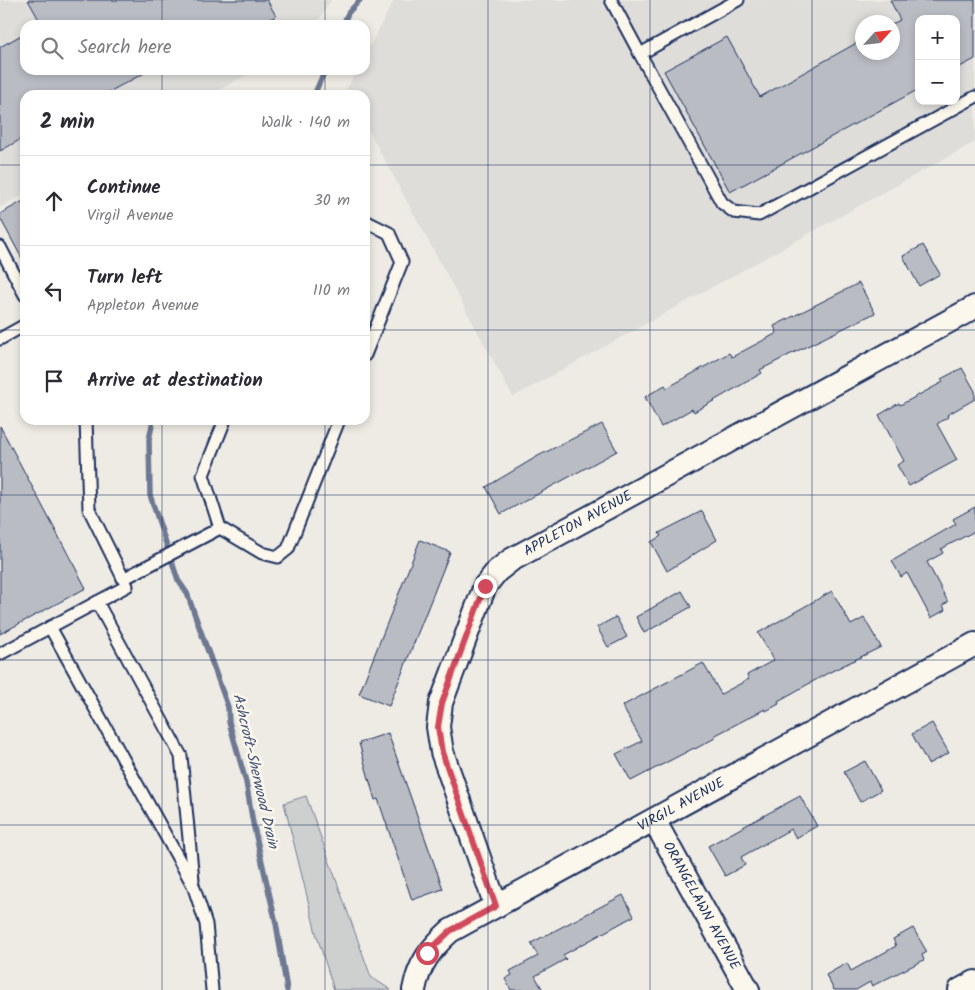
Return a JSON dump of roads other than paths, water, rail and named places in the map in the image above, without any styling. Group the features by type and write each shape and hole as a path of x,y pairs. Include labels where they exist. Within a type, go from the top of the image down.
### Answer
{"street":[{"name":"APPLETON AVENUE","path":"496,906 442,752 438,727 442,703 485,586 497,571 520,555 975,307"},
{"name":"VIRGIL AVENUE","path":"414,990 422,964 435,944 450,931 975,644"},
{"name":"ORANGELAWN AVENUE","path":"654,820 748,990"},
{"path":"960,990 975,982"}],"lane":[{"path":"611,0 722,203 734,212 759,214 975,97"},
{"path":"640,54 738,0"},
{"path":"370,224 389,233 402,262 370,342"},
{"path":"0,247 20,285"},
{"path":"0,339 20,328"},
{"path":"0,654 126,586 89,509 86,425"},
{"path":"223,425 203,475 220,528 262,553 278,556 288,549 337,425"},
{"path":"123,579 220,528"},
{"path":"97,602 181,756 193,885"},
{"path":"50,627 193,885 206,924 212,990"}],"waterway":[{"name":"Ashcroft-Sherwood Drain","path":"345,20 348,13 360,0"},
{"name":"Ashcroft-Sherwood Drain","path":"316,90 323,75"},
{"name":"Ashcroft-Sherwood Drain","path":"152,425 149,440 150,495 178,580 187,593 228,707 229,722 246,782 253,823 276,923 287,990"}]}
